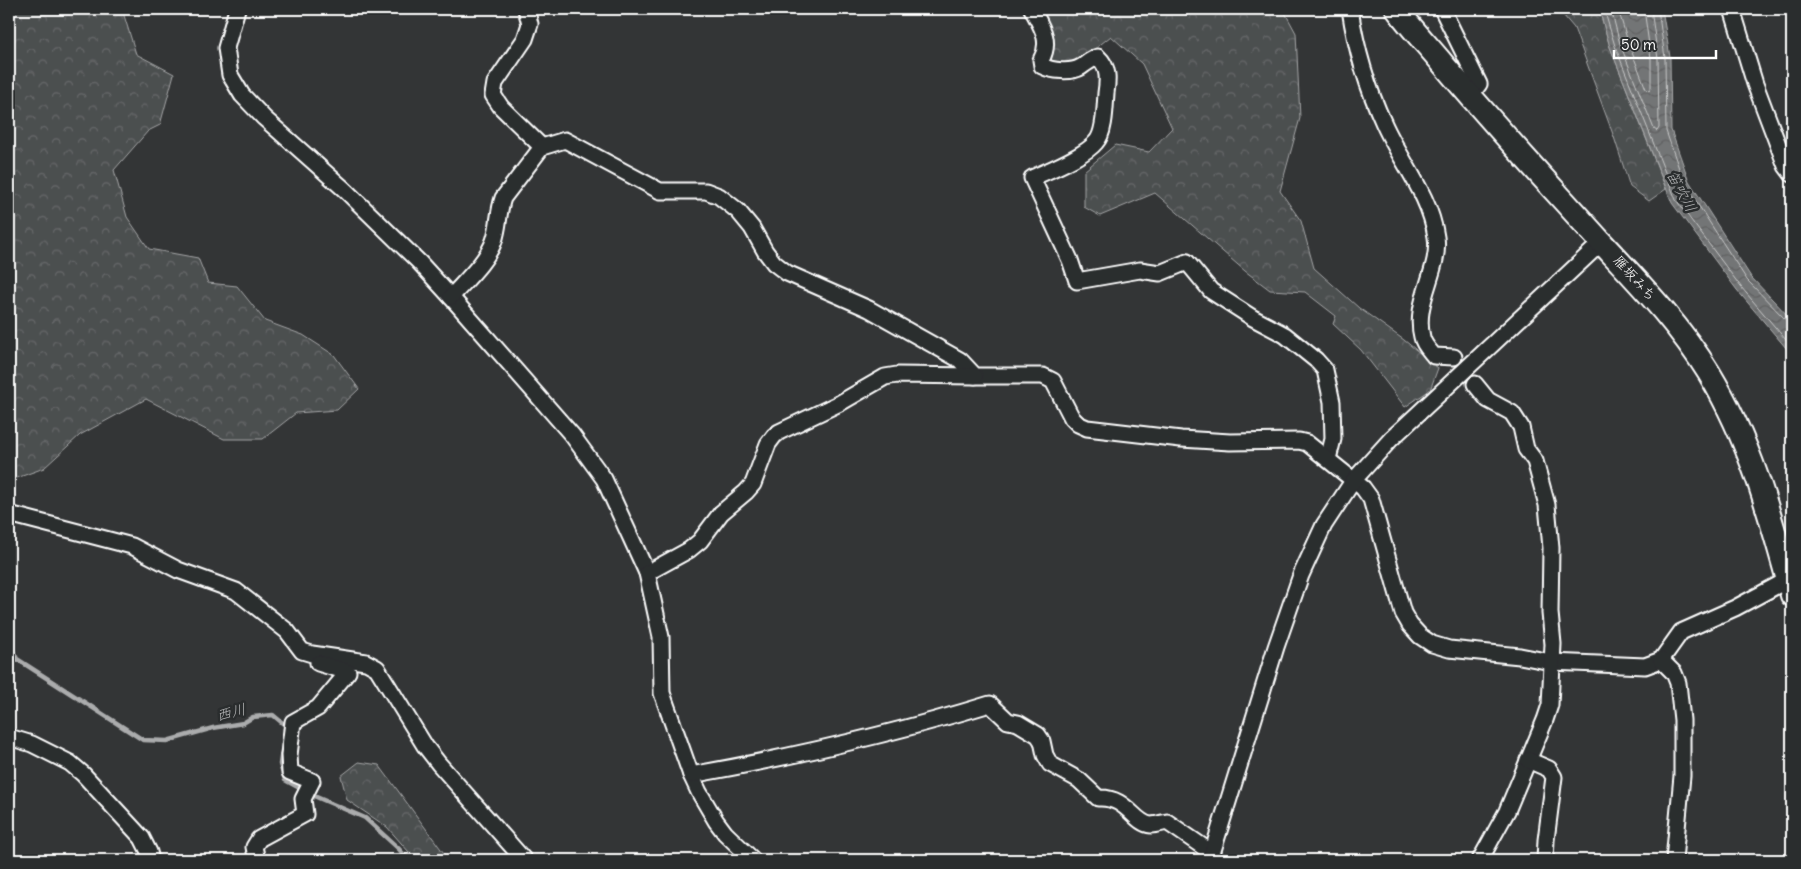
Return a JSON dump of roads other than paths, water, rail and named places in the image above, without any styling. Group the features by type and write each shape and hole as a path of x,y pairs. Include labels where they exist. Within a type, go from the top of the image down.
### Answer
{"highway":[{"name":"雁坂みち","path":"1397,9 1470,96 1644,287 1678,328 1709,373 1735,420 1753,462 1789,575"}],"street":[{"path":"237,9 226,48 230,74 242,95 264,118 344,189 419,262 572,435 604,479 647,573 661,637 662,693 691,775 716,821 725,833 753,860"},
{"path":"526,9 530,24 525,39 495,83 493,95 501,107 542,147"},
{"path":"1032,9 1046,36 1045,54 1041,60 1042,66 1048,69 1073,71 1098,57 1103,61 1108,77 1102,130 1097,142 1032,178 1070,260 1077,281 1140,270 1160,273 1187,262 1211,291 1253,318 1286,335 1326,370 1332,402 1333,439 1328,459"},
{"path":"1350,9 1362,70 1385,126 1424,196 1436,236 1437,251 1424,294 1420,322 1422,339 1434,356 1454,357"},
{"path":"1442,9 1479,84 1470,96"},
{"path":"1732,9 1755,84 1786,166 1792,174"},
{"path":"451,297 490,251 495,238 502,198 542,147 565,140 660,192 706,191 719,196 738,211 752,228 774,263 787,273 869,309 960,360 975,376"},
{"path":"691,775 847,743 931,722 990,704 1008,721 1018,723 1038,735 1050,764 1079,780 1098,798 1108,797 1115,800 1143,822 1150,825 1167,822 1211,857 1276,647 1301,575 1324,524 1353,481 1391,439 1602,242"},
{"path":"647,573 689,550 700,541 721,513 746,492 752,484 768,444 779,432 840,403 885,377 897,375 1043,376 1054,381 1072,418 1078,424 1087,428 1181,439 1230,442 1299,441 1307,443 1363,488 1370,499 1403,612 1410,625 1420,636 1432,644 1450,650 1520,656 1551,662 1646,666 1660,660 1681,632 1735,608 1778,585 1789,575"},
{"path":"1475,384 1488,400 1512,413 1521,427 1526,449 1535,461 1547,505 1551,548 1550,613 1553,644 1550,705 1546,720 1506,810 1480,860"},
{"path":"9,514 132,546 178,570 236,591 287,631 302,651 366,662 377,668 425,746 524,860"},
{"path":"257,860 254,847 259,839 305,814 303,798 312,782 290,772 289,754 293,722 318,708 348,672 315,662 312,654"},
{"path":"1660,660 1674,673 1678,684 1682,720 1682,776 1674,860"},
{"path":"9,737 32,744 70,763 84,774 142,838 151,860"},
{"path":"1528,760 1549,769 1554,777 1545,860"}],"water":[{"name":"笛吹川","path":"1599,9 1662,9 1670,57 1671,130 1689,181 1751,277 1792,320 1792,355 1737,290 1672,203 1610,47"}],"waterway":[{"name":"西川","path":"9,643 17,659 143,740 167,741 213,728 243,723 253,717 273,715 286,726 285,729"},
{"name":"西川","path":"283,744 280,764 285,780 314,796 365,818 399,849 408,860"}]}
